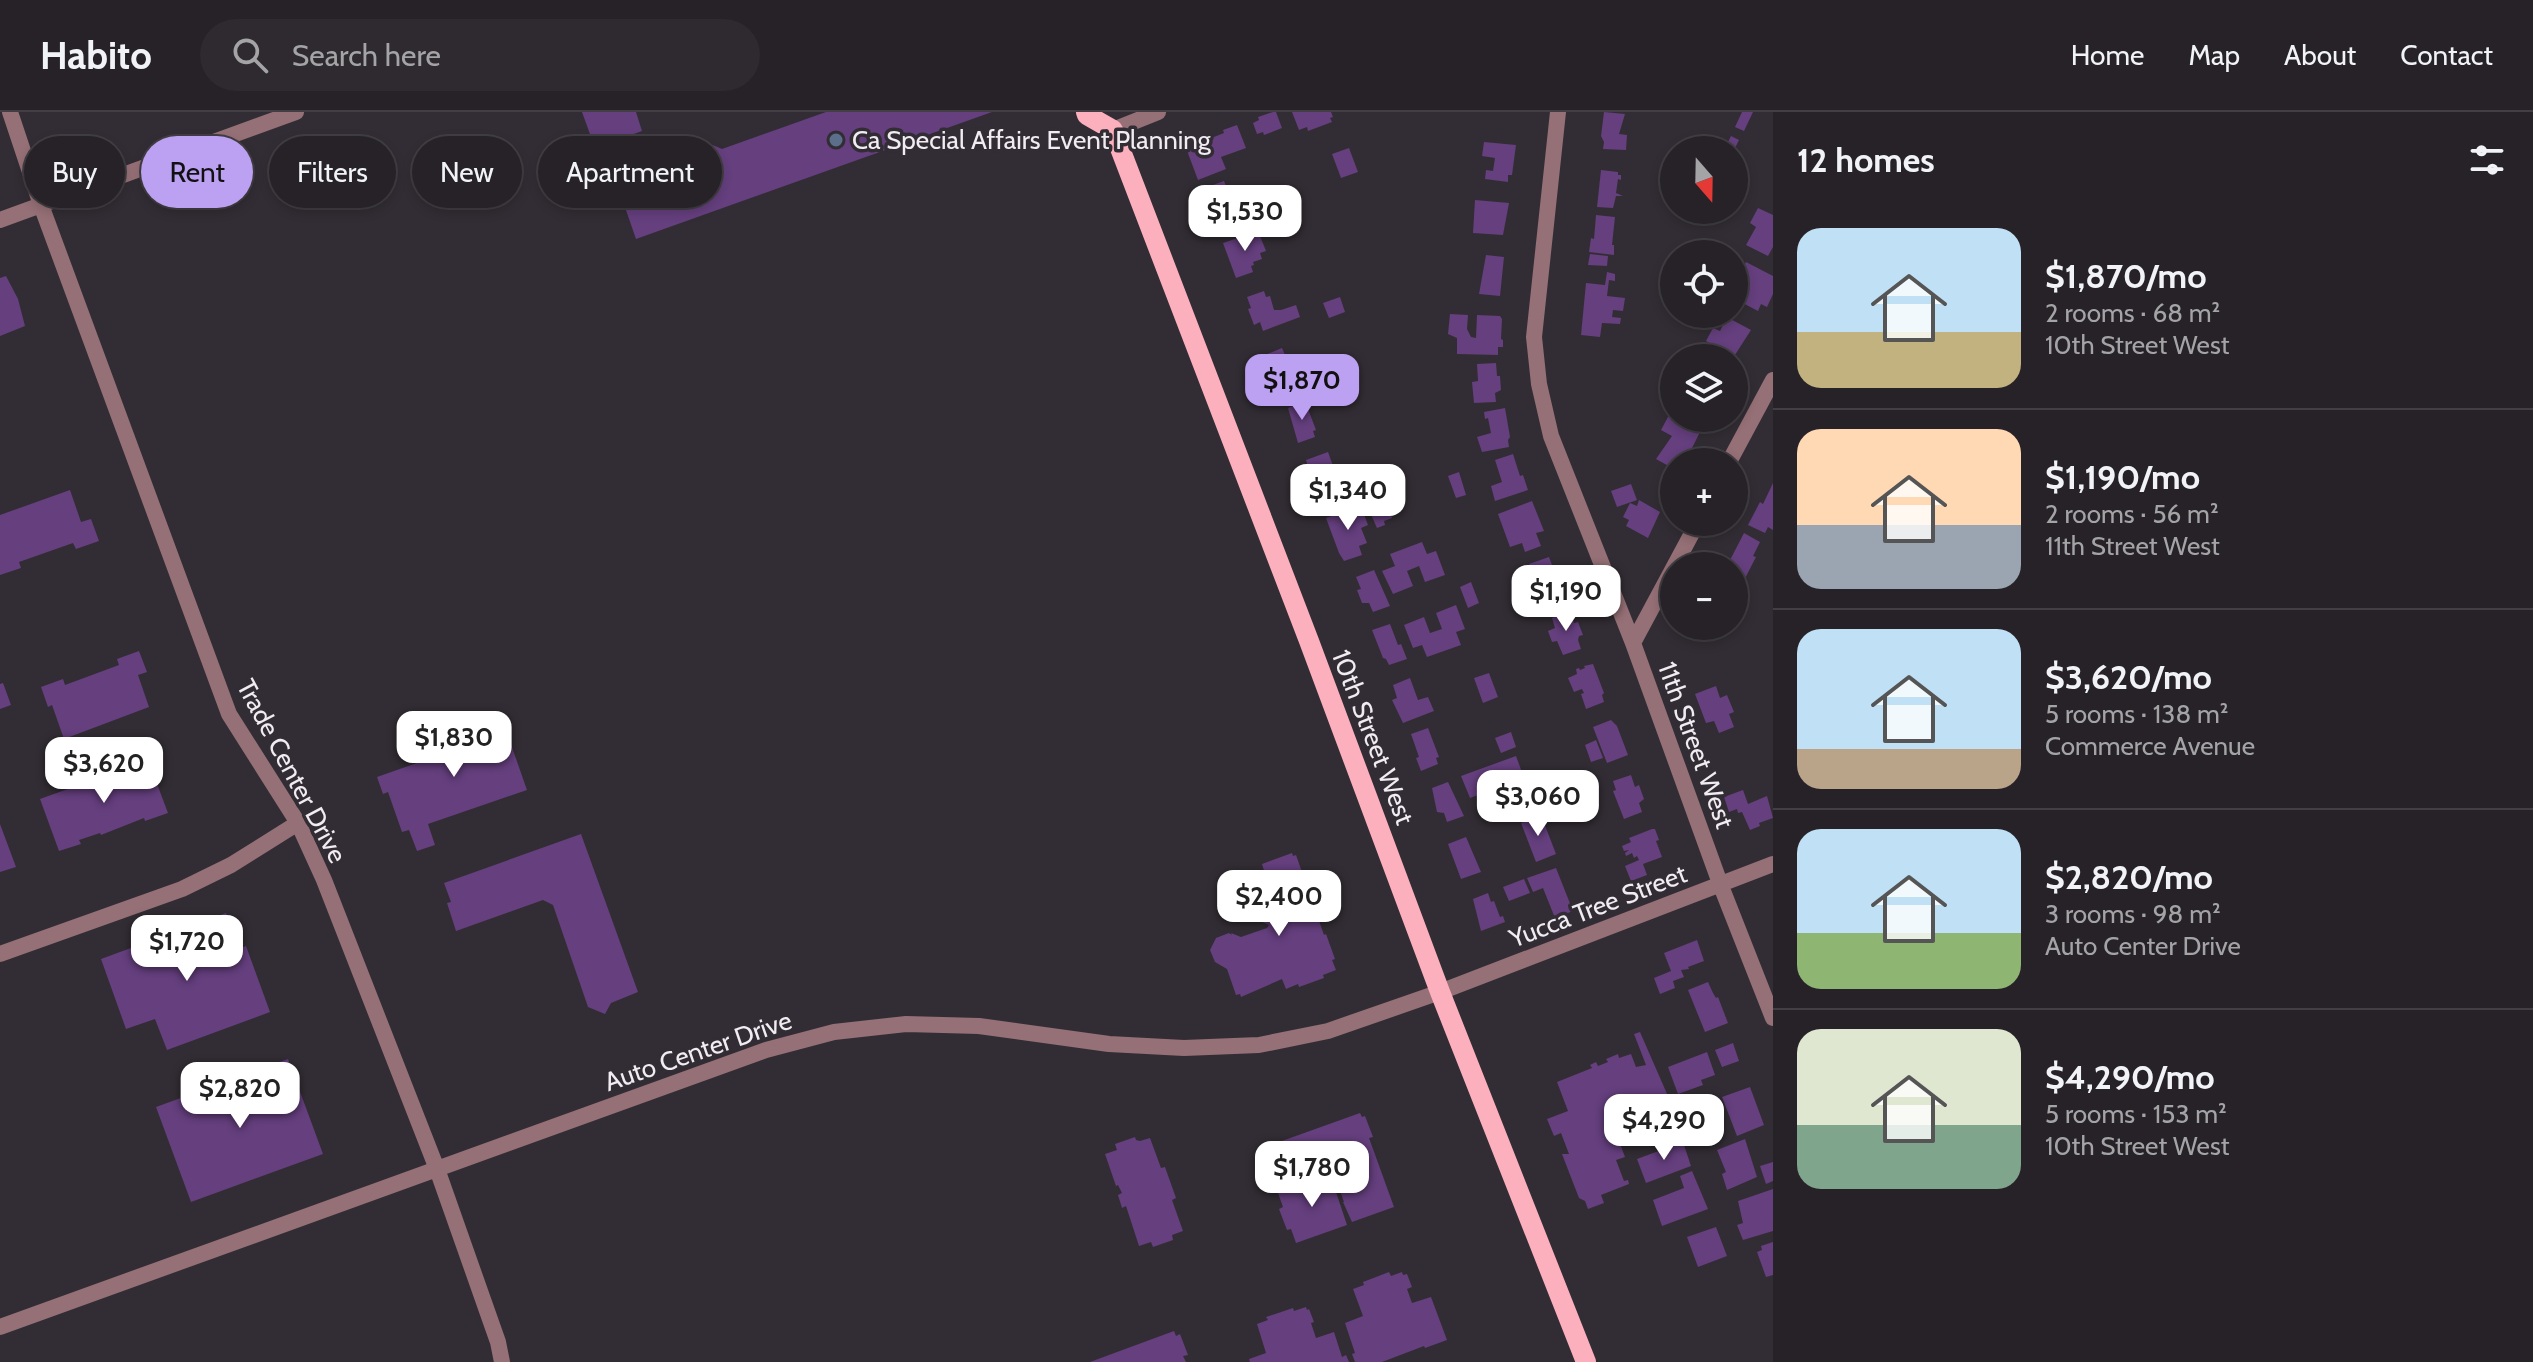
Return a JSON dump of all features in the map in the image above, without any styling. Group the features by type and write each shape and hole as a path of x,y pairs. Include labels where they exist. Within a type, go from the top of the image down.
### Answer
{"main road":[{"path":"1086,112 1087,115 1116,121"},
{"name":"10th Street West","path":"1116,121 1440,992 1586,1362"}],"street":[{"name":"Trade Center Drive","path":"10,112 24,154"},
{"path":"125,174 296,112"},
{"path":"1116,121 1158,112"},
{"name":"11th Street West","path":"1558,112 1534,337 1539,384 1551,436 1633,643 1721,886 1773,1018"},
{"path":"0,220 33,208"},
{"name":"Trade Center Drive","path":"42,208 229,714 298,823 324,880 437,1169 498,1342 502,1362"},
{"path":"1737,448 1773,380"},
{"path":"1633,643 1690,536"},
{"path":"0,954 182,889 231,865 298,823"},
{"name":"Yucca Tree Street","path":"1440,992 1773,864"},
{"name":"Auto Center Drive","path":"0,1327 766,1050 834,1032 906,1024 964,1025 1109,1044 1184,1048 1259,1045 1328,1031 1440,992"}],"building":[{"path":"582,112 636,112 642,131 628,136 591,136"},
{"path":"826,112 992,112 636,239 625,208 722,208 722,149"},
{"path":"1276,112 1282,128 1264,135 1263,132 1257,134 1253,123 1259,120 1258,117"},
{"path":"1292,112 1331,112 1333,117 1330,118 1332,122 1308,131 1307,127 1299,130"},
{"path":"1604,112 1625,114 1619,134 1627,135 1626,150 1603,149"},
{"path":"1742,112 1753,112 1744,131 1735,127"},
{"path":"1237,125 1246,148 1221,157 1226,169 1198,180 1186,148"},
{"path":"1484,142 1516,145 1512,175 1508,175 1508,182 1485,179 1486,170 1493,171 1495,158 1482,156"},
{"path":"1349,148 1358,172 1341,178 1332,154"},
{"path":"1601,170 1621,175 1616,193 1623,196 1616,196 1613,208 1597,207"},
{"path":"1224,181 1236,212 1239,210 1241,215 1219,223 1212,215 1202,189"},
{"path":"1475,200 1509,203 1503,235 1473,233"},
{"path":"1758,208 1773,215 1773,247 1768,256 1748,246 1756,227 1750,223"},
{"path":"1596,215 1615,217 1614,255 1589,252 1591,238 1594,239"},
{"path":"1258,231 1266,251 1260,253 1262,259 1253,262 1253,272 1236,278 1223,243"},
{"path":"1590,254 1608,256 1607,266 1588,265"},
{"path":"1486,255 1504,257 1500,296 1479,294"},
{"path":"1748,263 1773,276 1773,294 1767,307 1761,304 1758,311 1748,306"},
{"path":"1607,272 1615,274 1615,281 1609,280 1607,296 1625,298 1623,311 1613,310 1612,317 1621,318 1620,324 1602,323 1600,337 1581,335 1586,283 1605,285"},
{"path":"6,276 18,299 25,326 0,336 0,278"},
{"path":"1264,291 1266,297 1270,296 1274,310 1296,305 1300,317 1263,331 1260,322 1254,325 1247,297"},
{"path":"1340,297 1345,312 1329,318 1323,303"},
{"path":"1450,314 1468,315 1467,329 1471,337 1476,338 1477,315 1500,316 1503,347 1498,347 1498,355 1457,354 1457,338 1448,334"},
{"path":"1713,328 1720,331 1722,328 1751,330 1742,344 1711,344 1706,341"},
{"path":"1282,348 1291,369 1289,359 1309,354 1314,367 1295,375 1301,392 1282,399 1265,355"},
{"path":"1496,363 1501,390 1495,393 1496,402 1474,403 1472,382 1478,381 1477,364"},
{"path":"1305,401 1316,430 1313,431 1315,437 1298,443 1288,408"},
{"path":"1505,408 1509,447 1482,452 1477,437 1491,433 1484,412"},
{"path":"1665,432 1700,432 1692,448 1664,448 1672,436"},
{"path":"1328,452 1336,474 1350,469 1359,493 1342,499 1338,490 1333,491 1336,499 1320,505 1317,497 1323,494 1321,486 1314,486 1306,460"},
{"path":"1513,454 1528,490 1495,501 1491,486 1502,482 1495,460"},
{"path":"1459,472 1466,495 1456,498 1448,476"},
{"path":"1773,483 1773,530 1768,527 1765,533 1748,525 1760,502 1763,504"},
{"path":"1631,484 1637,500 1617,507 1611,491"},
{"path":"70,490 81,522 91,519 99,541 76,549 73,543 19,562 21,568 0,575 0,515"},
{"path":"1384,495 1392,518 1377,528 1365,501"},
{"path":"1639,500 1660,512 1648,538 1626,526 1629,520 1623,517 1630,503 1637,506"},
{"path":"1532,501 1544,531 1536,533 1541,546 1525,552 1522,543 1510,547 1498,514"},
{"path":"1354,508 1356,511 1362,509 1368,525 1361,528 1367,543 1359,546 1362,555 1344,561 1326,518"},
{"path":"1748,535 1760,542 1748,573 1748,552 1734,552 1742,536"},
{"path":"1422,542 1427,554 1436,551 1445,575 1425,582 1419,566 1407,571 1413,586 1393,594 1382,571 1395,566 1390,554"},
{"path":"1549,557 1555,573 1559,571 1569,597 1537,609 1528,582 1534,579 1529,564"},
{"path":"1374,570 1390,606 1373,612 1369,603 1362,603 1356,577"},
{"path":"1471,582 1479,603 1468,608 1460,587"},
{"path":"1456,605 1465,629 1456,632 1461,645 1427,657 1422,645 1413,648 1404,625 1424,617 1430,633 1442,629 1436,613"},
{"path":"1570,611 1583,635 1578,640 1581,649 1563,655 1557,641 1552,642 1548,631 1555,628 1552,618"},
{"path":"1390,624 1407,659 1389,665 1372,630"},
{"path":"139,651 147,672 138,675 149,707 64,739 52,705 48,707 41,687 63,679 65,685 119,665 117,659"},
{"path":"1593,664 1604,693 1604,702 1586,709 1582,689 1574,692 1568,678 1577,674 1576,669"},
{"path":"1489,673 1498,697 1483,703 1474,678"},
{"path":"1410,678 1418,700 1428,697 1434,711 1403,723 1392,700 1397,698 1393,685"},
{"path":"3,683 11,705 0,709 0,684"},
{"path":"1716,686 1720,698 1727,695 1734,712 1729,714 1734,727 1719,733 1714,721 1706,723 1695,694"},
{"path":"501,716 527,790 428,824 435,845 417,851 409,830 402,832 388,792 383,794 377,777 434,757 429,741"},
{"path":"1611,720 1617,726 1628,755 1607,763 1593,727"},
{"path":"1428,728 1439,757 1436,758 1438,764 1421,771 1411,734"},
{"path":"1511,732 1516,747 1501,753 1495,738"},
{"path":"1596,740 1603,758 1591,762 1585,745"},
{"path":"1516,756 1527,786 1506,794 1503,786 1470,798 1461,776"},
{"path":"148,760 168,813 79,840 81,844 59,851 40,799"},
{"path":"1631,775 1644,799 1639,803 1642,812 1624,819 1613,791 1616,790 1613,781"},
{"path":"1448,782 1464,816 1447,822 1444,813 1437,812 1432,788"},
{"path":"1743,790 1748,804 1767,796 1773,818 1750,830 1742,812 1738,813 1737,809 1729,812 1724,797"},
{"path":"1541,815 1556,854 1536,862 1521,823"},
{"path":"0,824 16,867 0,872"},
{"path":"1655,829 1659,840 1656,841 1662,857 1643,864 1647,875 1631,881 1625,866 1639,860 1632,853 1626,856 1629,850 1624,851 1622,846 1631,842 1629,838"},
{"path":"581,834 638,992 611,1003 605,1014 588,1007 553,905 543,900 456,931 444,883"},
{"path":"1466,837 1481,872 1461,879 1448,844"},
{"path":"1292,853 1296,855 1326,934 1336,970 1299,987 1298,984 1286,989 1282,979 1241,997 1240,994 1236,995 1227,969 1215,962 1210,950 1216,938 1229,933 1241,937 1267,928 1269,925 1258,920 1264,906 1274,912 1276,909 1262,864"},
{"path":"1556,868 1573,911 1555,918 1543,888 1533,892 1527,878"},
{"path":"1524,879 1530,893 1509,901 1503,887"},
{"path":"1488,893 1505,922 1481,931 1473,899"},
{"path":"226,913 239,949 246,946 270,1012 167,1050 155,1019 126,1029 101,959"},
{"path":"1697,940 1704,961 1681,970 1684,977 1673,981 1675,988 1660,994 1654,978 1671,971 1664,953"},
{"path":"1708,982 1718,997 1728,1023 1705,1032 1688,990"},
{"path":"1640,1032 1671,1103 1613,1125 1625,1157 1616,1160 1624,1181 1628,1180 1629,1184 1601,1195 1604,1203 1588,1209 1585,1201 1579,1198 1562,1154 1569,1154 1561,1133 1554,1136 1547,1119 1568,1111 1557,1082 1592,1068 1590,1065 1596,1062 1598,1066 1608,1062 1606,1059 1618,1054 1619,1058 1631,1054 1636,1067 1646,1065 1634,1034"},
{"path":"1733,1043 1739,1061 1722,1067 1715,1050"},
{"path":"1707,1052 1715,1075 1701,1080 1703,1085 1678,1094 1668,1067"},
{"path":"288,1059 323,1154 191,1202 156,1107"},
{"path":"1750,1087 1764,1125 1737,1136 1722,1097"},
{"path":"1703,1095 1709,1111 1690,1118 1687,1109 1682,1111 1680,1104"},
{"path":"1360,1113 1362,1117 1365,1116 1373,1137 1369,1138 1394,1207 1352,1222 1343,1202 1338,1178 1334,1180 1330,1170 1335,1169 1333,1165 1277,1188 1262,1148"},
{"path":"1135,1137 1140,1141 1150,1138 1161,1168 1165,1167 1183,1231 1172,1235 1173,1240 1153,1247 1151,1242 1139,1246 1126,1206 1122,1208 1118,1195 1122,1193 1116,1186 1105,1154 1117,1150 1115,1144"},
{"path":"1745,1139 1757,1177 1727,1190 1722,1174 1726,1172 1717,1150"},
{"path":"1683,1142 1691,1166 1646,1183 1637,1159"},
{"path":"1773,1162 1773,1181 1766,1184 1760,1166"},
{"path":"1692,1171 1708,1209 1662,1226 1653,1200 1684,1188 1680,1176"},
{"path":"1328,1175 1347,1225 1296,1243 1279,1209 1283,1207 1278,1193"},
{"path":"1773,1189 1773,1231 1743,1240 1737,1225 1743,1223 1738,1201"},
{"path":"1716,1227 1727,1256 1698,1267 1687,1237"},
{"path":"1773,1242 1773,1275 1766,1277 1757,1252 1762,1250 1761,1246"},
{"path":"1389,1272 1391,1276 1402,1272 1403,1275 1407,1274 1412,1287 1407,1289 1412,1303 1431,1297 1447,1340 1382,1362 1355,1362 1345,1323 1363,1316 1353,1289"},
{"path":"1306,1307 1314,1322 1311,1323 1316,1338 1334,1332 1342,1357 1346,1355 1349,1362 1250,1362 1249,1359 1266,1353 1257,1324 1268,1320 1266,1317"},
{"path":"1174,1331 1176,1336 1180,1334 1188,1355 1183,1356 1186,1362 1090,1362"}],"place":[{"name":"Ca Special Affairs Event Planning","path":"836,140"}]}
